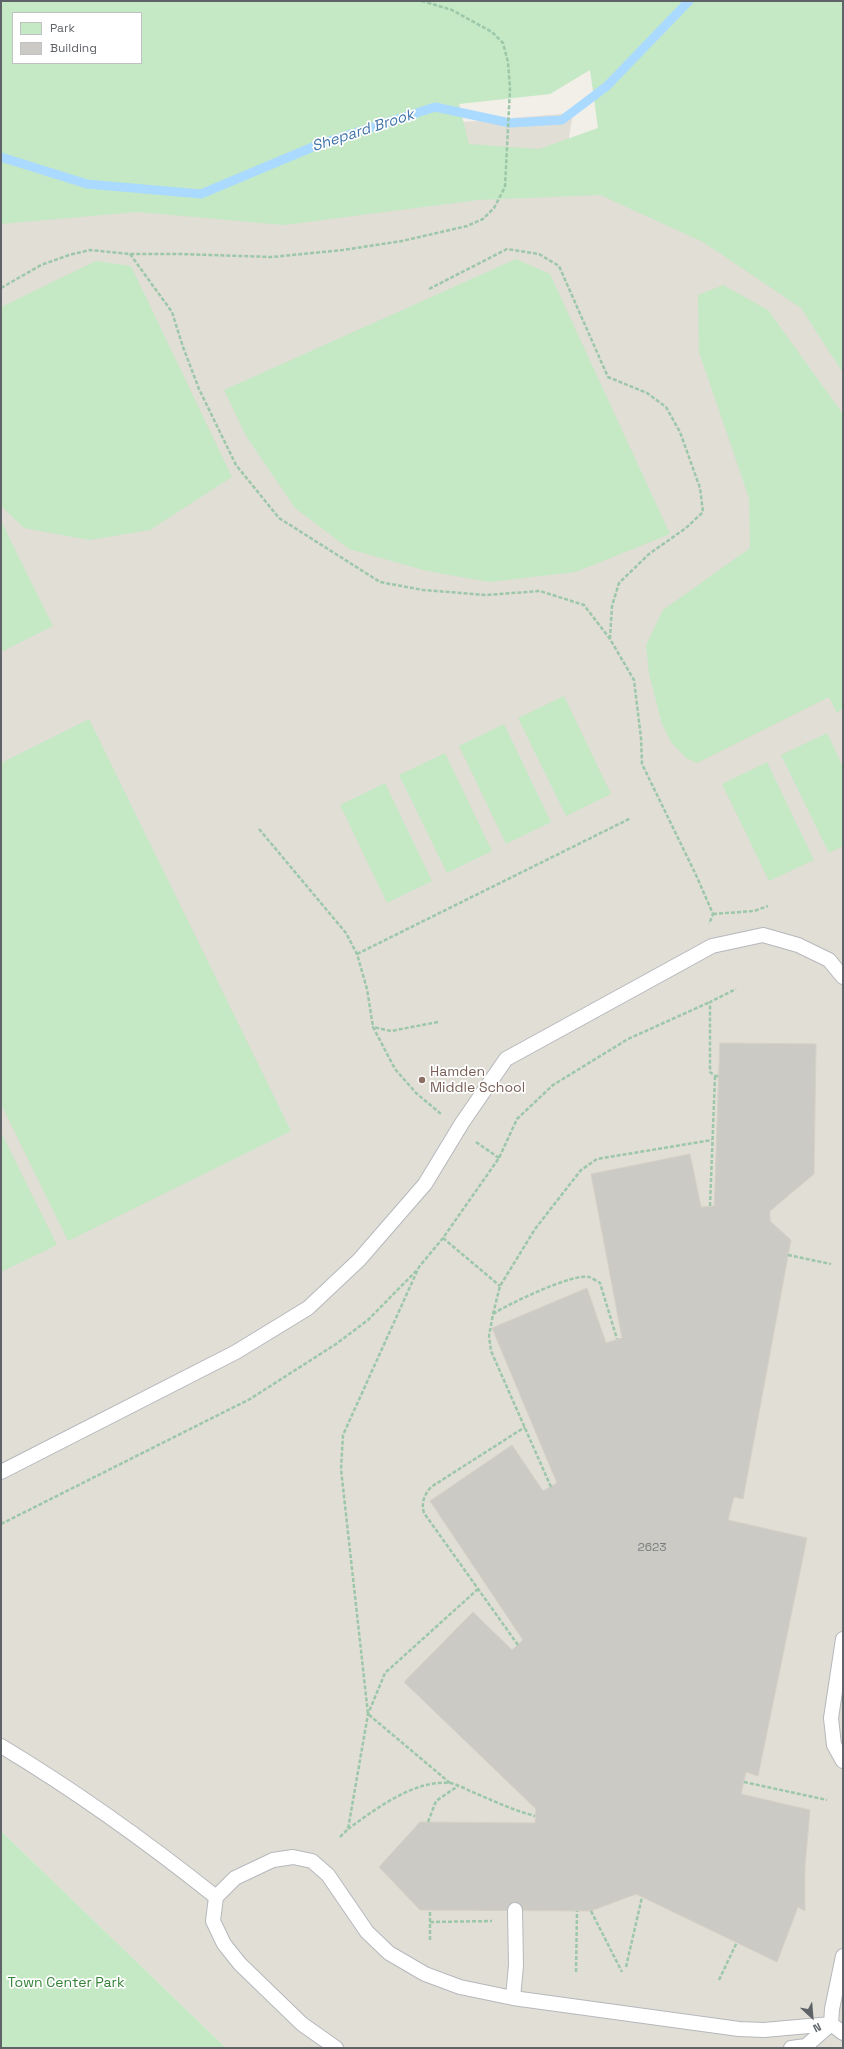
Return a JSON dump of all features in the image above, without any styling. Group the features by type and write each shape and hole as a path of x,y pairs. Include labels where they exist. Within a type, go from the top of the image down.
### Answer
{"lane":[{"path":"1,1472 236,1352 308,1308 359,1260 425,1184 462,1123 506,1059 712,946 763,935 798,945 829,960 843,977"},
{"path":"843,1639 831,1718 834,1745 843,1761"},
{"path":"1,1746 58,1781 175,1864 216,1897"},
{"path":"336,2048 302,2024 240,1964 224,1944 213,1921 216,1897 235,1878 273,1860 293,1857 312,1861 328,1875 367,1932 389,1953 425,1974 460,1987 513,1998 740,2029 764,2030 831,2024 843,2033"},
{"path":"513,1998 516,1965 515,1910"},
{"path":"791,2048 806,2046 831,2024 832,2009 843,1956"}],"path":[{"path":"1,288 41,265 69,255 90,250 130,254 272,257 343,250 402,241 467,226 483,219 491,212 505,187 510,88 508,62 502,43 492,32 452,10 422,1"},
{"path":"429,289 507,249 539,254 559,266 608,377 647,393 666,407 680,432 700,488 703,512 686,528 649,554 620,582 612,606 610,639"},
{"path":"130,254 172,312 183,347 199,389 236,465 279,518 380,582 423,590 486,595 540,591 584,605 610,639 634,680 641,738 642,764 696,875 713,914 707,929"},
{"path":"357,954 631,818"},
{"path":"259,829 346,933 357,954 367,989 373,1027 395,1069 416,1093 442,1115"},
{"path":"713,914 754,911 768,906"},
{"path":"1,1524 250,1399 336,1344 368,1320 419,1268 443,1238 499,1158 517,1119 553,1085 628,1039 736,989"},
{"path":"710,1002 710,1072 714,1076 710,1206"},
{"path":"373,1027 391,1031 438,1022"},
{"path":"551,1487 491,1351 489,1336 500,1286 535,1229 581,1170 597,1159 712,1140"},
{"path":"476,1142 499,1158"},
{"path":"443,1238 500,1286"},
{"path":"788,1255 831,1264"},
{"path":"419,1268 343,1435 341,1469 368,1714 450,1783 516,1811 535,1816"},
{"path":"493,1314 506,1305 574,1278 588,1277 600,1283 617,1340"},
{"path":"518,1645 424,1513 422,1506 426,1493 431,1487 525,1427"},
{"path":"348,1830 368,1714 385,1673 478,1589"},
{"path":"744,1782 827,1800"},
{"path":"340,1837 378,1808 407,1792 429,1785 450,1783"},
{"path":"428,1822 436,1801 458,1786"},
{"path":"626,1967 642,1897"},
{"path":"430,1910 430,1940"},
{"path":"576,1972 577,1911"},
{"path":"591,1911 622,1972"},
{"path":"430,1922 475,1921"},
{"path":"719,1980 737,1942"}],"shaded area":[{"name":"Hamden Middle School","path":"573,113 567,150 843,329 843,2048 226,2048 1,1831 1,223 382,187 463,122"}],"green space":[{"path":"1,1 843,1 843,373 801,308 703,242 600,195 478,200 284,225 137,212 1,224","holes":["590,70 598,128 539,149 469,144 459,104 550,94"]},
{"path":"516,259 550,274 670,534 576,572 490,582 427,571 349,549 295,508 246,436 224,390"},
{"path":"96,261 131,266 232,477 150,530 89,540 24,528 1,506 1,307"},
{"path":"723,285 768,310 843,414 843,708 837,713 829,697 697,763 686,758 671,742 662,724 649,674 646,645 663,610 750,548 749,498 699,352 698,295"},
{"path":"1,521 53,626 1,652"},
{"path":"564,696 611,794 566,816 518,718"},
{"path":"89,719 291,1131 68,1241 1,1104 1,763"},
{"path":"504,724 551,822 506,844 459,746"},
{"path":"827,733 843,767 843,846 829,853 781,755"},
{"path":"445,753 492,851 447,873 399,775"},
{"path":"767,762 814,860 769,881 722,784"},
{"path":"385,783 432,881 387,903 340,805"},
{"path":"1,1132 57,1245 1,1272"},
{"name":"Town Center Park","path":"1,1831 226,2048 1,2048"}],"building":[{"path":"720,1043 816,1044 814,1174 770,1211 770,1221 791,1240 743,1499 734,1497 728,1520 807,1538 758,1776 746,1772 741,1794 810,1810 805,1866 805,1911 798,1907 777,1962 636,1894 591,1911 420,1910 379,1867 420,1822 535,1823 536,1809 404,1682 473,1612 512,1650 523,1640 430,1501 512,1445 543,1491 557,1483 492,1328 587,1288 606,1343 622,1338 591,1174 690,1154 701,1207 714,1206"}],"waterway":[{"name":"Shepard Brook","path":"1,157 87,184 201,194 320,144 435,107 510,123 562,120 607,86 689,1"}],"place":[{"name":"Hamden Middle School","path":"422,1080"}]}
